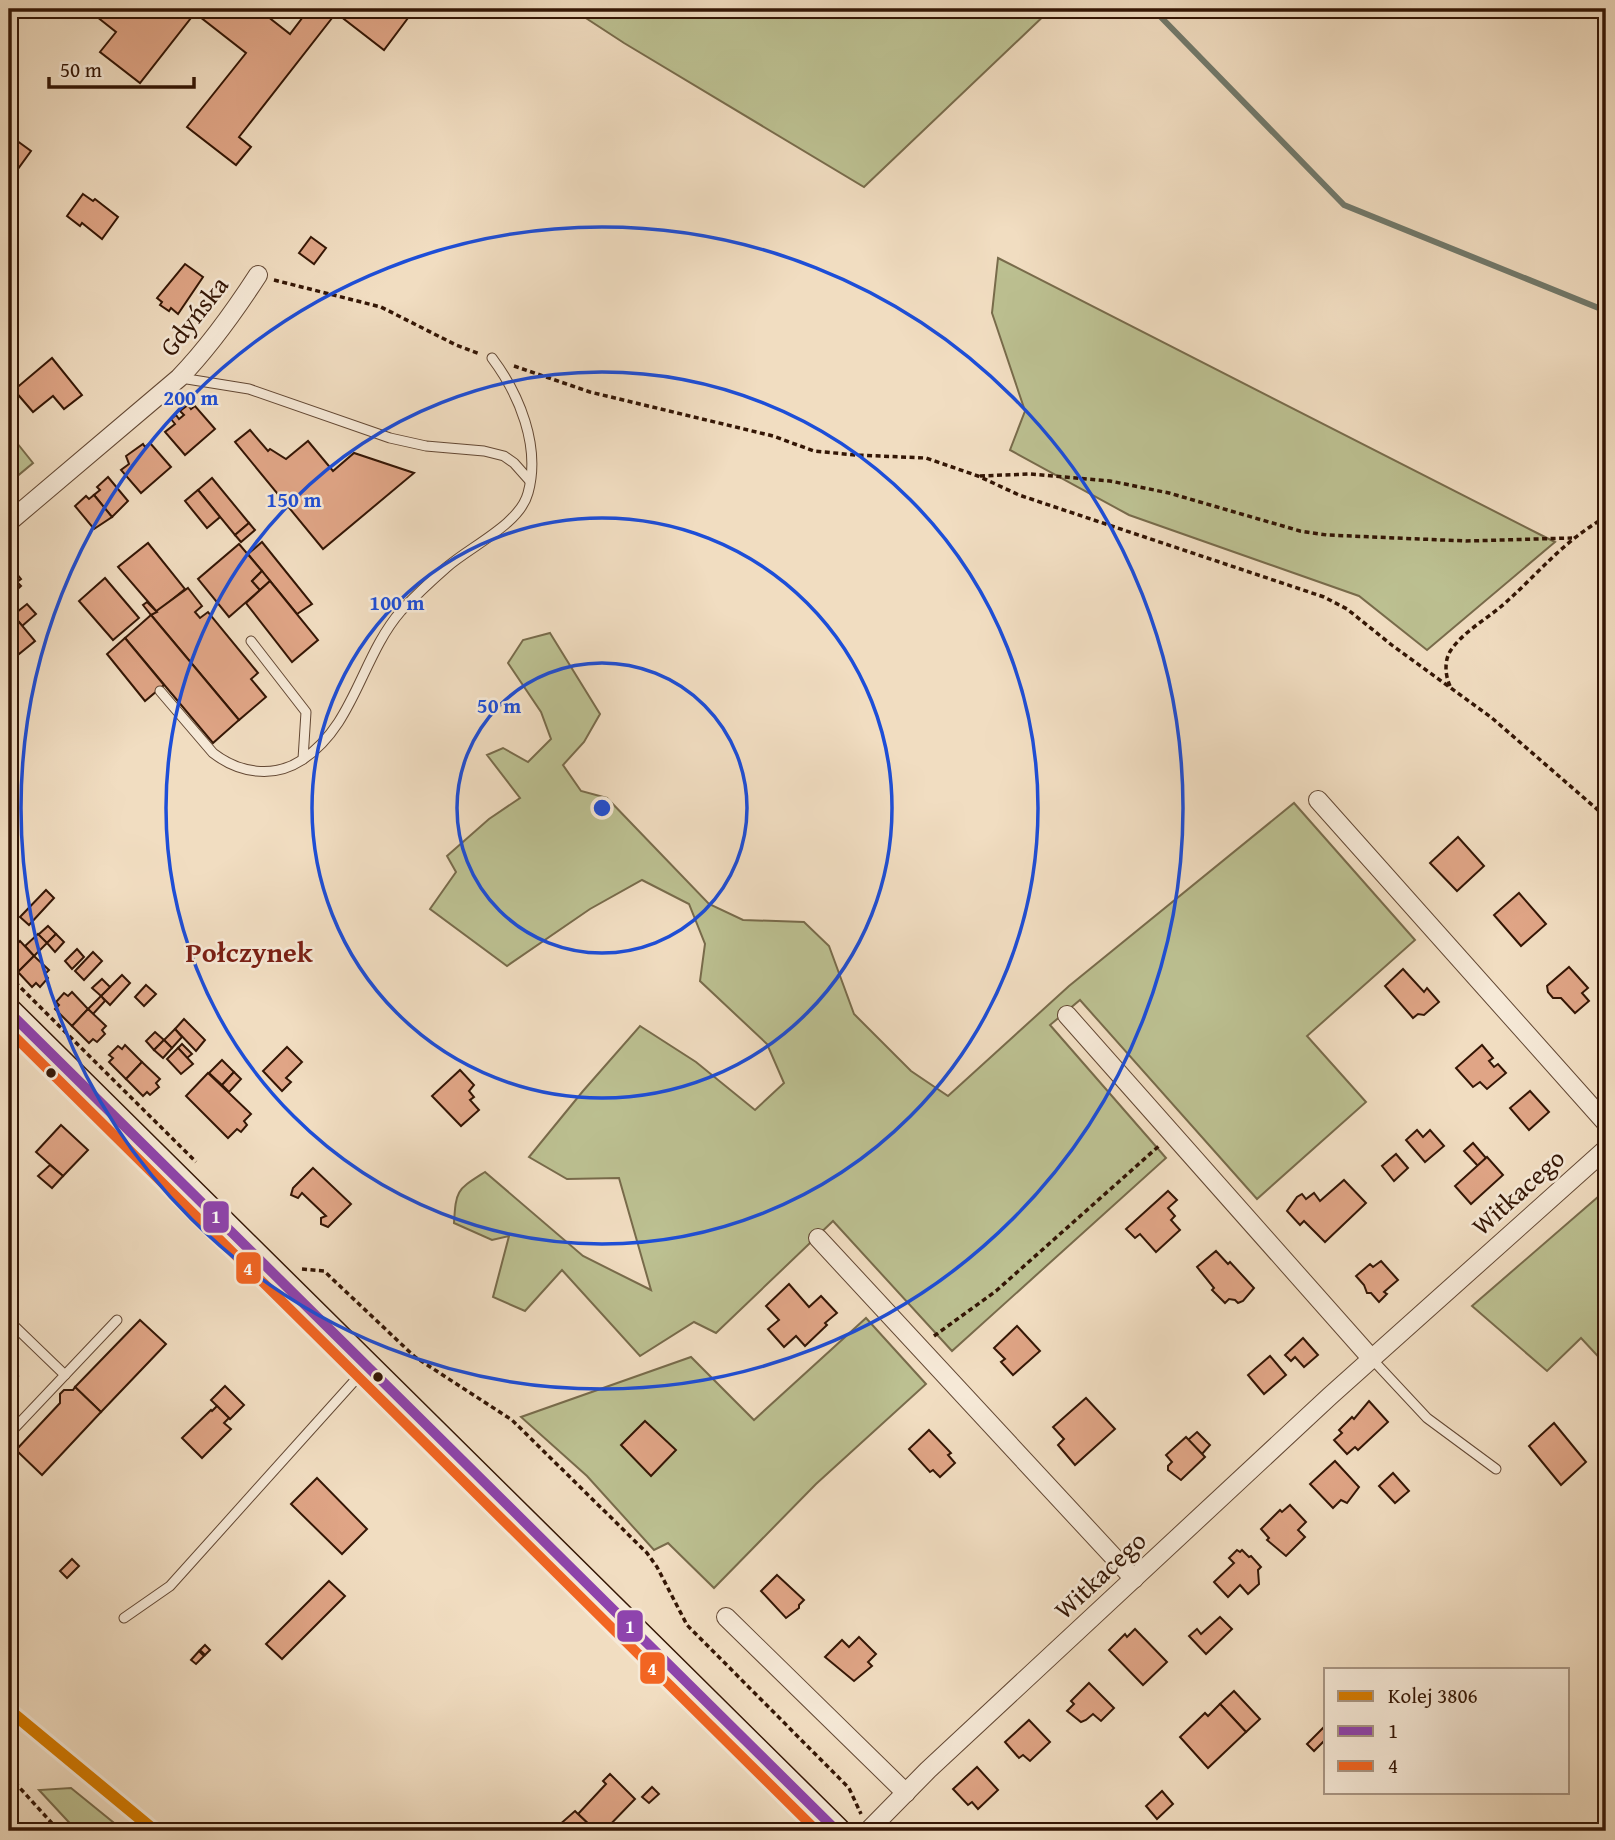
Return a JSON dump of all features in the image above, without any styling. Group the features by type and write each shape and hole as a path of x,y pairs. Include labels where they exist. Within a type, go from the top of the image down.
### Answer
{"main road":[{"path":"9,1012 837,1831"}],"street":[{"name":"Gdyńska","path":"9,522 179,377 202,354 238,307 258,275"},
{"path":"1318,800 1606,1123"},
{"path":"1067,1015 1371,1359"},
{"name":"Witkacego","path":"870,1829 1371,1359 1606,1149"},
{"path":"818,1238 1134,1579"},
{"path":"726,1618 906,1793"}],"lane":[{"path":"160,691 213,752 234,766 258,772 272,771 303,759 327,740 346,712 390,625 448,566 522,508 530,481 529,438 519,403 492,358"},
{"path":"179,377 250,389 390,438 426,446 484,451 504,456 530,481"},
{"path":"251,641 306,712 303,759"},
{"path":"9,1434 117,1320"},
{"path":"9,1321 65,1375"},
{"path":"1371,1359 1427,1418 1496,1469"},
{"path":"124,1618 170,1586 367,1367"}],"path":[{"path":"258,275 381,307 456,345 590,392 773,436 814,451 855,456 926,458 1019,495 1324,597 1347,609 1492,718 1606,817"},
{"path":"978,477 1030,474 1110,481 1169,493 1300,531 1327,535 1466,541 1573,538"},
{"path":"1451,688 1446,667 1449,651 1505,604 1573,538 1606,517"},
{"path":"9,976 204,1171"},
{"path":"919,1347 996,1291 1172,1134"},
{"path":"293,1260 302,1269 324,1270 415,1357 512,1420 647,1553 687,1625 849,1788 870,1829"},
{"path":"9,1776 59,1831"}],"green space":[{"path":"572,9 1051,9 864,187"},
{"path":"998,258 1555,542 1427,650 1359,596 1129,515 1010,450 1025,411 992,313"},
{"path":"9,433 33,463 9,483"},
{"path":"550,633 600,714 584,742 563,765 581,791 607,798 709,904 743,920 804,922 829,946 854,1014 911,1071 948,1096 1069,986 1294,803 1415,940 1307,1036 1366,1102 1257,1199 1080,1000 1050,1025 1166,1158 952,1351 833,1221 716,1333 694,1322 640,1356 562,1270 525,1311 493,1297 509,1236 492,1240 454,1223 460,1191 485,1172 583,1256 651,1290 619,1178 567,1179 529,1157 640,1026 696,1062 755,1110 784,1083 767,1044 700,981 705,944 689,904 642,880 590,909 507,966 430,909 456,872 447,856 489,819 520,798 487,755 503,748 528,762 551,739 541,712 508,663 523,640"},
{"path":"1606,1190 1606,1365 1581,1338 1547,1371 1472,1306"},
{"path":"866,1318 926,1384 816,1484 714,1588 668,1543 654,1550 587,1476 521,1417 691,1357 754,1420"},
{"path":"71,1788 124,1831 77,1831 39,1790"}],"building":[{"path":"96,9 118,9 128,17 134,9 198,9 140,83 100,52 116,32 92,13"},
{"path":"198,9 258,9 290,34 309,9 331,9 336,13 239,137 251,147 236,165 187,127 246,53 195,13"},
{"path":"331,9 396,9 408,18 384,50"},
{"path":"9,135 31,151 15,173 9,168"},
{"path":"83,194 93,201 95,199 118,217 102,239 82,223 80,226 67,216"},
{"path":"311,237 326,248 314,264 299,253"},
{"path":"185,264 203,277 178,314 171,308 169,311 160,305 162,302 157,298"},
{"path":"52,358 82,395 64,409 53,396 33,412 14,390"},
{"path":"188,405 191,409 195,406 215,429 185,455 165,432 175,424 171,419 176,415 179,419 184,415 180,411"},
{"path":"250,430 268,451 270,449 286,459 308,441 333,471 354,453 414,473 323,549 235,442"},
{"path":"150,443 171,467 141,493 121,470 129,464 126,456 143,444 145,447"},
{"path":"108,477 128,501 112,517 94,495 100,490 97,487"},
{"path":"212,478 249,523 235,535 198,490"},
{"path":"198,490 220,517 207,528 185,501"},
{"path":"94,495 112,517 94,529 75,506 86,496 89,499"},
{"path":"249,523 255,530 241,542 235,535"},
{"path":"262,542 312,604 297,614 248,554"},
{"path":"148,543 185,589 157,612 118,567"},
{"path":"239,544 262,571 252,581 260,590 229,617 198,579"},
{"path":"13,569 21,579 17,582 21,586 9,597 9,572"},
{"path":"262,571 270,581 260,590 252,581"},
{"path":"105,578 139,618 113,640 79,601"},
{"path":"270,581 318,640 292,662 246,603"},
{"path":"188,588 202,606 195,612 200,618 208,612 258,673 251,679 266,697 239,720 151,615"},
{"path":"9,602 17,612 27,604 36,614 22,626 9,610"},
{"path":"147,602 157,612 151,615 143,605"},
{"path":"9,610 35,641 19,654 9,642"},
{"path":"151,615 239,720 213,743 125,638"},
{"path":"125,638 164,685 145,701 107,654"},
{"path":"1458,837 1484,866 1457,891 1430,863"},
{"path":"46,890 54,898 29,925 20,917"},
{"path":"1519,893 1546,924 1521,946 1494,915"},
{"path":"48,926 56,934 47,943 38,935"},
{"path":"38,934 47,943 34,956 25,946"},
{"path":"56,934 64,942 55,952 47,943"},
{"path":"13,941 16,945 20,941 34,956 18,972 9,963 9,945"},
{"path":"77,949 84,957 72,969 65,961"},
{"path":"93,952 102,961 84,980 75,971"},
{"path":"34,956 49,970 45,974 48,978 40,987 36,983 32,987 18,972"},
{"path":"1569,967 1588,988 1582,993 1589,1001 1575,1013 1561,998 1553,998 1547,986"},
{"path":"1403,969 1424,992 1427,988 1439,1002 1424,1015 1418,1014 1413,1018 1385,986"},
{"path":"122,975 130,983 110,1005 101,996"},
{"path":"102,979 110,987 101,996 92,988"},
{"path":"146,985 156,994 144,1006 135,997"},
{"path":"72,992 88,1009 72,1026 55,1009 59,1005 56,1002 64,993 68,996"},
{"path":"101,996 105,1001 93,1014 88,1009"},
{"path":"88,1009 106,1026 102,1030 105,1034 97,1042 93,1039 89,1043 72,1026"},
{"path":"184,1019 205,1040 196,1051 175,1029"},
{"path":"175,1029 182,1037 172,1048 164,1040"},
{"path":"155,1032 164,1040 154,1050 146,1041"},
{"path":"164,1040 172,1048 163,1058 154,1050"},
{"path":"182,1044 192,1054 187,1058 178,1048"},
{"path":"125,1045 142,1062 126,1079 109,1062 113,1058 109,1055 118,1046 122,1049"},
{"path":"1482,1045 1493,1058 1489,1061 1494,1067 1498,1064 1506,1073 1487,1089 1480,1082 1473,1087 1456,1068"},
{"path":"287,1047 302,1062 286,1078 291,1082 282,1091 263,1071"},
{"path":"178,1048 193,1064 181,1074 167,1059"},
{"path":"222,1060 234,1072 222,1085 209,1073"},
{"path":"142,1062 160,1079 156,1083 159,1087 150,1095 147,1092 143,1096 126,1079"},
{"path":"460,1070 474,1085 469,1091 474,1097 470,1100 479,1110 461,1126 432,1096"},
{"path":"234,1072 241,1079 229,1092 222,1085"},
{"path":"208,1073 251,1114 244,1121 247,1125 241,1132 237,1129 228,1138 186,1096"},
{"path":"1530,1091 1549,1112 1529,1130 1510,1108"},
{"path":"61,1125 88,1150 63,1176 36,1152"},
{"path":"1417,1130 1423,1137 1430,1130 1444,1146 1425,1162 1406,1140"},
{"path":"1473,1143 1486,1158 1478,1166 1464,1151"},
{"path":"1396,1154 1408,1168 1394,1181 1382,1166"},
{"path":"1487,1157 1503,1175 1471,1204 1455,1186"},
{"path":"50,1165 63,1176 52,1188 38,1176"},
{"path":"313,1168 351,1204 328,1227 321,1224 321,1218 326,1216 302,1193 298,1198 291,1195 293,1188"},
{"path":"1344,1180 1366,1203 1325,1242 1304,1221 1300,1225 1287,1211 1302,1194 1306,1199 1314,1193 1320,1201"},
{"path":"1168,1191 1177,1200 1168,1208 1175,1216 1171,1220 1180,1230 1156,1252 1140,1234 1135,1238 1126,1229"},
{"path":"1216,1251 1254,1288 1243,1301 1238,1303 1229,1299 1225,1303 1212,1290 1214,1288 1197,1267"},
{"path":"1381,1261 1398,1280 1384,1292 1387,1294 1379,1302 1371,1293 1367,1293 1356,1276 1370,1264 1373,1267"},
{"path":"789,1284 809,1307 821,1296 837,1313 805,1346 796,1336 784,1347 768,1329 779,1320 766,1306"},
{"path":"140,1320 166,1344 101,1412 75,1387"},
{"path":"1017,1326 1040,1351 1013,1375 1001,1362 1005,1359 994,1348"},
{"path":"1303,1338 1318,1355 1304,1367 1295,1357 1291,1361 1285,1355"},
{"path":"1270,1356 1286,1375 1264,1394 1248,1375"},
{"path":"9,1368 18,1376 12,1383 9,1380"},
{"path":"225,1386 244,1405 230,1419 211,1400"},
{"path":"75,1387 101,1412 42,1475 16,1450 60,1403 60,1394"},
{"path":"1086,1398 1115,1429 1075,1465 1058,1445 1064,1439 1053,1427"},
{"path":"1369,1401 1388,1422 1358,1450 1355,1447 1347,1454 1334,1440 1342,1433 1339,1430 1352,1417 1354,1419"},
{"path":"217,1406 229,1418 224,1423 231,1429 202,1458 182,1438"},
{"path":"645,1421 676,1450 651,1476 621,1445"},
{"path":"1554,1423 1586,1462 1561,1485 1529,1446"},
{"path":"929,1430 951,1453 948,1455 955,1463 940,1477 933,1470 930,1472 909,1449"},
{"path":"1197,1432 1210,1445 1202,1454 1188,1440"},
{"path":"1186,1437 1205,1457 1181,1480 1168,1470 1172,1462 1166,1455"},
{"path":"1335,1461 1359,1487 1347,1503 1341,1500 1333,1508 1310,1484"},
{"path":"1393,1473 1409,1491 1395,1503 1379,1486"},
{"path":"317,1478 367,1529 342,1554 291,1504"},
{"path":"1290,1505 1306,1522 1298,1530 1305,1537 1286,1556 1267,1540 1269,1538 1261,1529 1280,1510 1282,1512"},
{"path":"1237,1550 1251,1556 1261,1567 1258,1570 1259,1584 1248,1594 1240,1585 1228,1597 1214,1582 1234,1563 1229,1558"},
{"path":"72,1559 79,1566 67,1578 60,1571"},
{"path":"777,1575 804,1600 799,1608 786,1618 761,1591"},
{"path":"329,1581 345,1596 282,1659 266,1644"},
{"path":"1220,1617 1232,1629 1206,1654 1189,1636 1197,1629 1201,1634"},
{"path":"1135,1629 1167,1662 1143,1685 1109,1650 1125,1634 1127,1637"},
{"path":"859,1637 876,1654 868,1662 872,1666 854,1681 825,1657 842,1640 849,1647"},
{"path":"205,1645 210,1650 205,1655 200,1650"},
{"path":"199,1651 204,1656 196,1664 191,1660"},
{"path":"1089,1683 1114,1708 1101,1721 1093,1714 1081,1722 1067,1711 1074,1704 1071,1701"},
{"path":"1234,1691 1260,1719 1246,1732 1220,1704"},
{"path":"1220,1704 1246,1732 1208,1768 1180,1737 1205,1713 1208,1716"},
{"path":"1029,1720 1050,1742 1030,1761 1023,1755 1019,1758 1005,1742"},
{"path":"1324,1727 1324,1741 1314,1751 1307,1744"},
{"path":"977,1767 998,1790 978,1809 972,1802 968,1805 953,1789"},
{"path":"610,1774 635,1799 604,1831 596,1831 578,1814 606,1784 603,1781"},
{"path":"652,1787 659,1794 649,1803 642,1797"},
{"path":"1162,1791 1173,1804 1157,1819 1146,1806"},
{"path":"575,1811 596,1831 563,1831 558,1826"},
{"path":"1112,1824 1120,1831 1104,1831"}],"waterway":[{"path":"1153,9 1344,205 1606,311"}],"rail line":[{"name":"3806","path":"9,1710 155,1831"}],"transit line":[{"name":"1","path":"9,1012 837,1831"},
{"name":"4","path":"9,1031 817,1831"}],"district":[{"name":"Połczynek","path":"249,952"}]}
